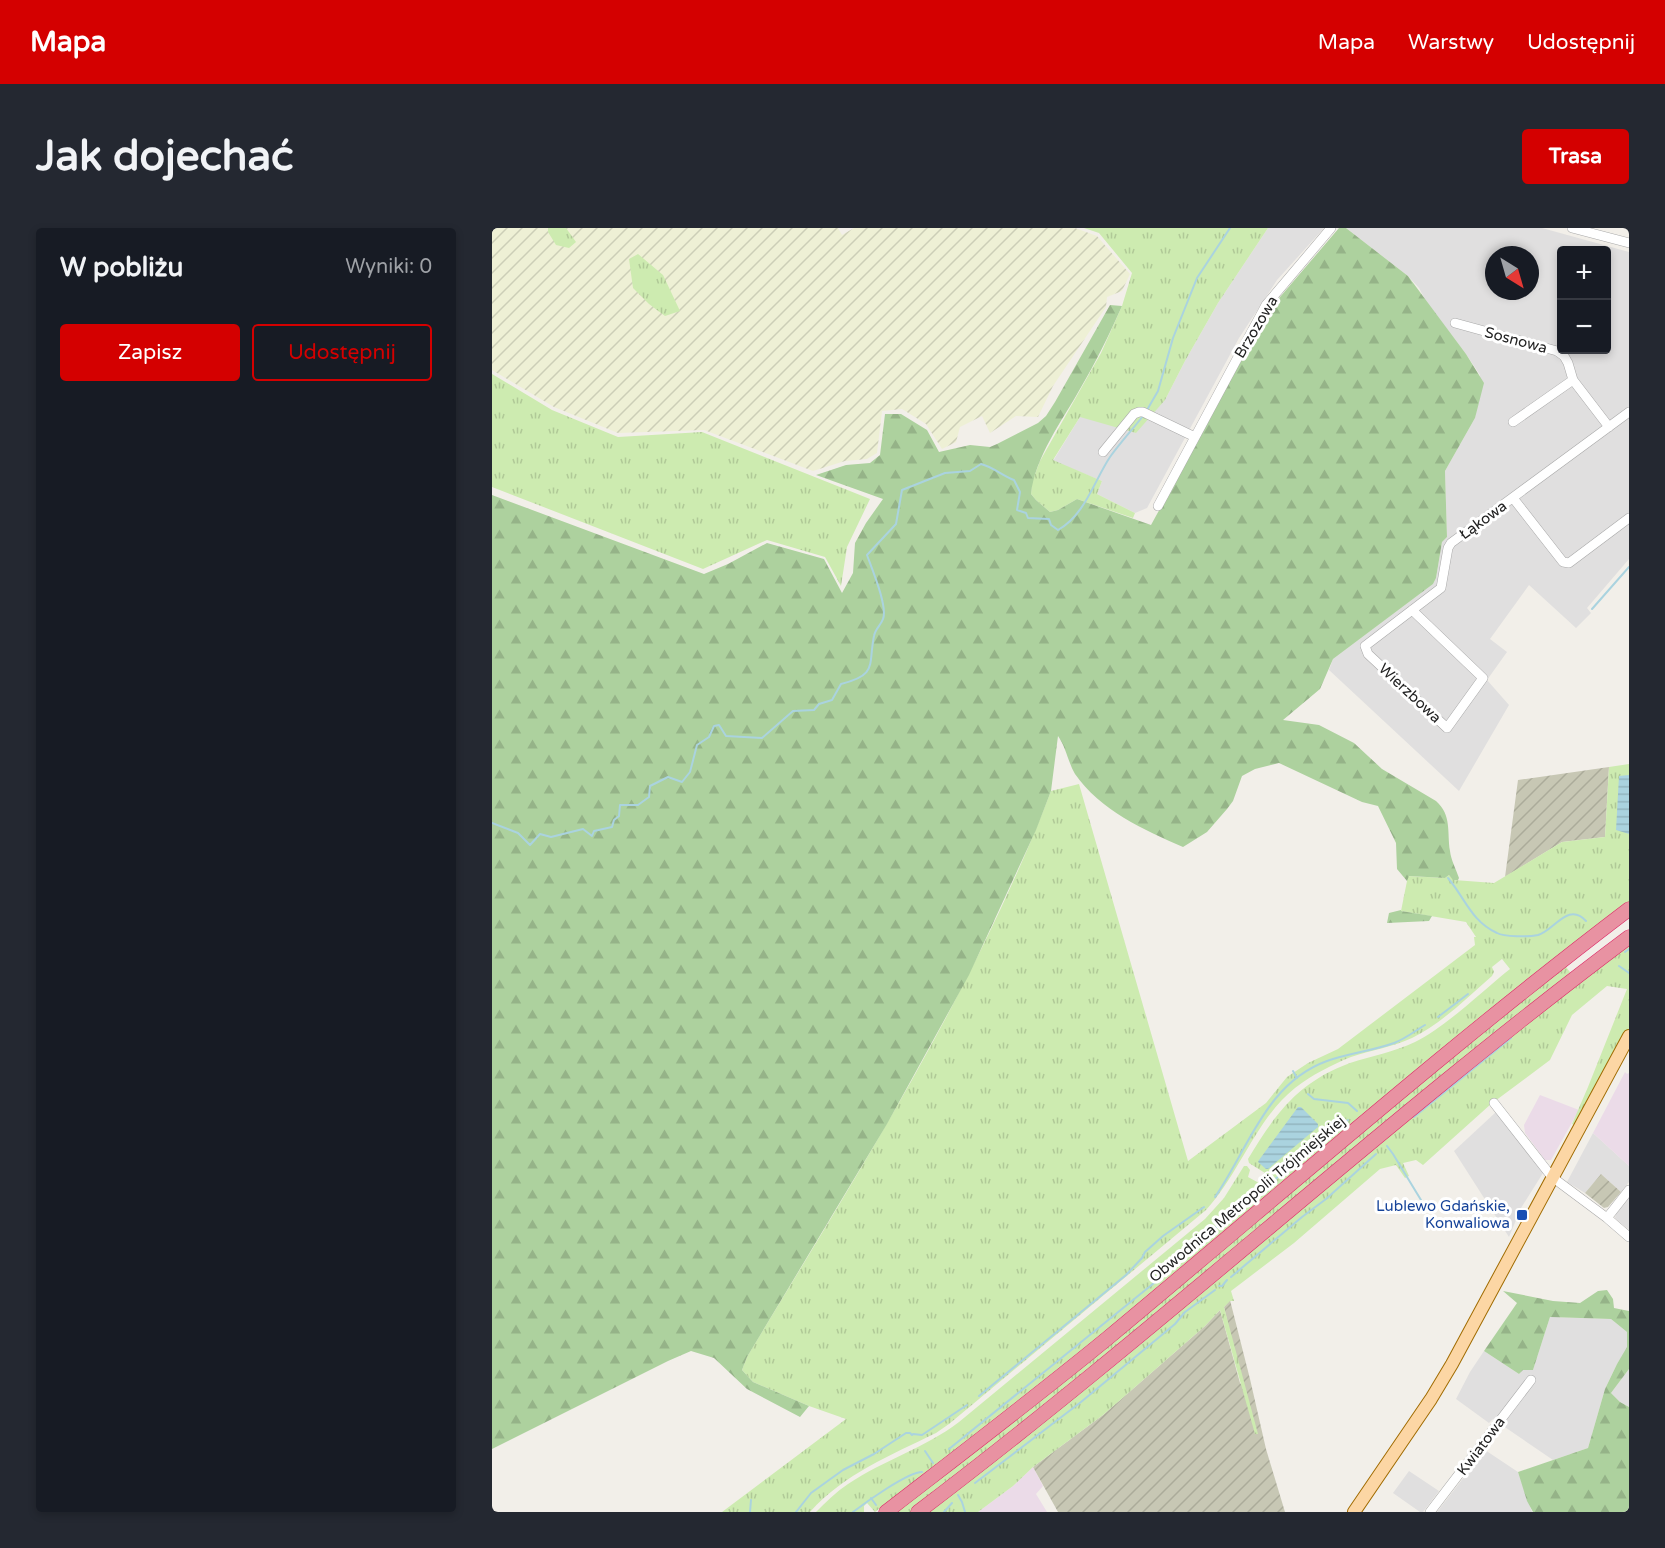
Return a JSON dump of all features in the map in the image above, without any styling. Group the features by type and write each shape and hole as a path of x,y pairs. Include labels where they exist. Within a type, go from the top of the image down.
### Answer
{"highway":[{"name":"Obwodnica Metropolii Trójmiejskiej","path":"886,1512 1003,1423 1108,1338 1459,1043 1629,909"},
{"path":"918,1512 1069,1395 1505,1032 1629,937"}],"main road":[{"path":"1354,1512 1431,1399 1629,1036"}],"street":[{"name":"Brzozowa","path":"1158,506 1266,305 1331,228"},
{"path":"1572,228 1629,243"},
{"name":"Sosnowa","path":"1455,323 1557,351 1568,363 1573,380 1609,427"},
{"path":"1513,422 1573,380"},
{"path":"1103,452 1138,412 1143,412 1196,437"},
{"name":"Łąkowa","path":"1365,646 1441,588 1448,548 1451,543 1629,412"},
{"path":"1513,498 1563,562 1569,562 1629,518"},
{"name":"Wierzbowa","path":"1365,646 1368,654 1447,728 1483,678 1412,610"},
{"path":"1494,1103 1552,1177 1607,1218 1629,1238"},
{"path":"1607,1218 1629,1190"},
{"name":"Kwiatowa","path":"1430,1512 1531,1380"}],"shaded area":[{"path":"492,228 838,228 842,235 854,228 1075,228 1097,236 1130,274 1122,291 1107,297 1106,307 1053,386 1038,417 1016,416 990,433 982,416 960,427 956,442 942,449 926,424 902,409 882,411 877,453 867,459 845,461 813,471 704,430 618,433 554,407 492,370"},
{"path":"1268,228 1324,228 1277,280 1239,338 1147,508 1135,513 1097,494 1102,481 1053,461 1080,417 1165,400 1218,303"},
{"path":"1346,228 1542,228 1607,246 1557,246 1557,354 1611,354 1611,247 1629,252 1629,559 1587,608 1591,613 1576,628 1529,585 1490,639 1507,652 1487,680 1509,705 1459,791 1329,670 1333,659 1433,584 1442,542 1447,537 1445,471 1475,418 1480,375 1419,288 1408,276"},
{"path":"1609,767 1605,837 1562,842 1505,877 1518,780"},
{"path":"1625,1072 1629,1073 1629,1166 1593,1133"},
{"path":"1540,1095 1579,1110 1551,1160 1545,1160 1525,1133 1524,1125"},
{"path":"1496,1112 1543,1173 1521,1208 1509,1237 1454,1151"},
{"path":"1593,1133 1629,1166 1629,1182 1621,1192 1601,1174 1585,1193 1567,1182"},
{"path":"1601,1174 1621,1192 1608,1207 1604,1208 1585,1193"},
{"path":"1629,1197 1629,1230 1615,1218"},
{"path":"1230,1300 1266,1449 1285,1512 1058,1512 1033,1467 1103,1415 1205,1326 1220,1310 1242,1385 1224,1307"},
{"path":"1550,1317 1611,1319 1627,1332 1628,1347 1605,1389 1588,1448 1553,1460 1493,1419 1489,1423 1456,1399 1484,1351 1519,1374 1523,1370 1533,1370"},
{"path":"1629,1369 1629,1407 1611,1393"},
{"path":"1485,1450 1518,1472 1532,1512 1437,1512"},
{"path":"1033,1467 1043,1486 1036,1494 1047,1512 978,1512 1013,1486"},
{"path":"1409,1471 1439,1491 1423,1512 1393,1493"}],"green space":[{"path":"548,228 566,228 576,242 569,248 556,245"},
{"path":"1084,228 1268,228 1218,303 1165,400 1136,433 1080,417 1053,460 1102,481 1097,494 1135,513 1133,518 1077,499 1050,512 1031,494 1032,482 1040,461 1101,353 1122,306 1132,273 1099,233"},
{"path":"1339,228 1346,228 1408,276 1466,354 1484,383 1475,418 1445,471 1447,537 1442,542 1433,584 1333,659 1320,689 1283,720 1319,725 1354,743 1382,769 1436,801 1447,818 1451,854 1458,880 1453,880 1449,875 1445,878 1409,876 1407,881 1397,869 1396,843 1378,806 1362,802 1279,763 1255,769 1242,776 1233,801 1227,809 1207,832 1183,847 1138,826 1097,798 1075,774 1058,736 1051,791 1036,830 969,975 887,1124 747,1357 742,1370 753,1382 809,1406 800,1417 747,1389 714,1358 691,1351 492,1449 492,495 704,574 767,543 824,559 842,593 853,573 855,543 883,499 816,475 846,465 870,463 880,455 885,414 901,414 927,430 939,452 970,445 990,447 1038,423 1046,416 1055,402 1110,305 1122,306 1091,369 1044,453 1031,494 1050,512 1077,499 1151,525 1269,310"},
{"path":"638,254 663,275 680,311 665,316 633,288 629,259"},
{"path":"492,374 552,410 618,437 702,432 870,499 847,547 841,586 825,557 767,540 703,569 492,487"},
{"path":"1629,764 1629,902 1574,943 1075,1357 993,1423 875,1512 867,1503 864,1506 864,1512 816,1512 848,1484 959,1422 1205,1219 1224,1198 1244,1166 1250,1170 1248,1177 1259,1183 1265,1173 1249,1163 1248,1159 1278,1114 1302,1090 1332,1071 1350,1063 1399,1049 1427,1035 1510,969 1502,959 1492,967 1494,972 1492,976 1454,1010 1423,1032 1397,1044 1344,1060 1295,1088 1269,1115 1229,1180 1206,1210 949,1424 853,1476 810,1512 722,1512 846,1419 753,1382 742,1370 747,1357 871,1150 950,1010 1020,866 1051,791 1079,784 1188,1161 1266,1103 1287,1077 1308,1063 1338,1049 1475,945 1474,937 1476,937 1466,922 1401,911 1408,876 1445,878 1449,875 1454,880 1494,883 1562,842 1605,837 1609,767"},
{"path":"1401,910 1432,916 1429,921 1387,923 1389,913"},
{"path":"1629,945 1629,1029 1577,1126 1572,1124 1627,989 1607,986 1572,1015 1550,1060 1491,1104 1423,1165 1416,1160 1403,1163 1409,1176 1405,1178 1396,1165 1380,1169 1294,1243 1231,1291 1234,1301 1230,1301 1224,1307 1258,1434 1255,1434 1220,1310 1205,1326 1103,1415 1033,1467 1013,1486 978,1512 927,1512 1118,1363 1344,1172 1517,1031"},
{"path":"1564,964 1572,975 970,1467 911,1512 892,1512"},
{"path":"1607,1290 1613,1299 1614,1308 1629,1311 1629,1369 1611,1393 1629,1407 1629,1512 1533,1512 1518,1472 1588,1448 1605,1389 1627,1347 1627,1332 1611,1319 1550,1317 1533,1370 1523,1370 1519,1374 1484,1351 1517,1303 1503,1291 1553,1301 1580,1303 1598,1291"}],"water":[{"path":"1629,775 1629,834 1616,830 1619,776"},
{"path":"1298,1107 1301,1107 1318,1124 1318,1127 1266,1169 1258,1162 1259,1160"}],"waterway":[{"path":"1147,410 1158,391 1173,338 1197,278 1230,228"},
{"path":"492,823 518,833 530,845 540,834 551,837 583,829 592,836 594,831 612,827 614,820 619,816 620,805 638,805 649,797 650,786 668,777 682,782 690,772 697,745 709,737 714,726 719,725 726,736 762,738 793,711 814,710 819,704 832,700 841,684 861,677 869,668 875,634 884,613 879,588 867,555 896,524 902,490 945,473 970,471 981,464 1014,480 1020,492 1017,510 1026,513 1028,518 1049,519 1051,525 1058,530 1067,524 1082,507 1110,457 1143,416"},
{"path":"1592,609 1629,567"},
{"path":"1448,878 1475,916 1488,928 1500,934 1538,935 1561,919 1573,914 1586,921"},
{"path":"1625,952 1629,949"},
{"path":"1619,966 1629,973"},
{"path":"1438,1017 1468,994"},
{"path":"1215,1197 1261,1119 1274,1101 1306,1071 1327,1061 1394,1043 1425,1025"},
{"path":"1414,1117 1511,1038"},
{"path":"1293,1071 1297,1078"},
{"path":"1308,1094 1314,1099 1348,1103 1357,1111"},
{"path":"1203,1238 1348,1120"},
{"path":"1387,1146 1421,1200"},
{"path":"1231,1277 1326,1199 1376,1154"},
{"path":"979,1396 1126,1275 1145,1252 1163,1236 1204,1207"},
{"path":"1188,1250 1199,1242"},
{"path":"949,1449 1159,1281 1184,1254"},
{"path":"1219,1286 1227,1280"},
{"path":"975,1483 1081,1402 1175,1324 1185,1312 1215,1290"},
{"path":"913,1434 922,1435 967,1405"},
{"path":"796,1512 811,1493 843,1470 874,1454 906,1433 912,1435"},
{"path":"925,1451 933,1463"},
{"path":"853,1512 897,1482 922,1472"},
{"path":"958,1495 965,1512"},
{"path":"871,1498 876,1505"},
{"path":"750,1512 751,1500"},
{"path":"944,1512 952,1503"}],"place":[{"name":"Lublewo Gdańskie, Konwaliowa","path":"1522,1215"}]}
